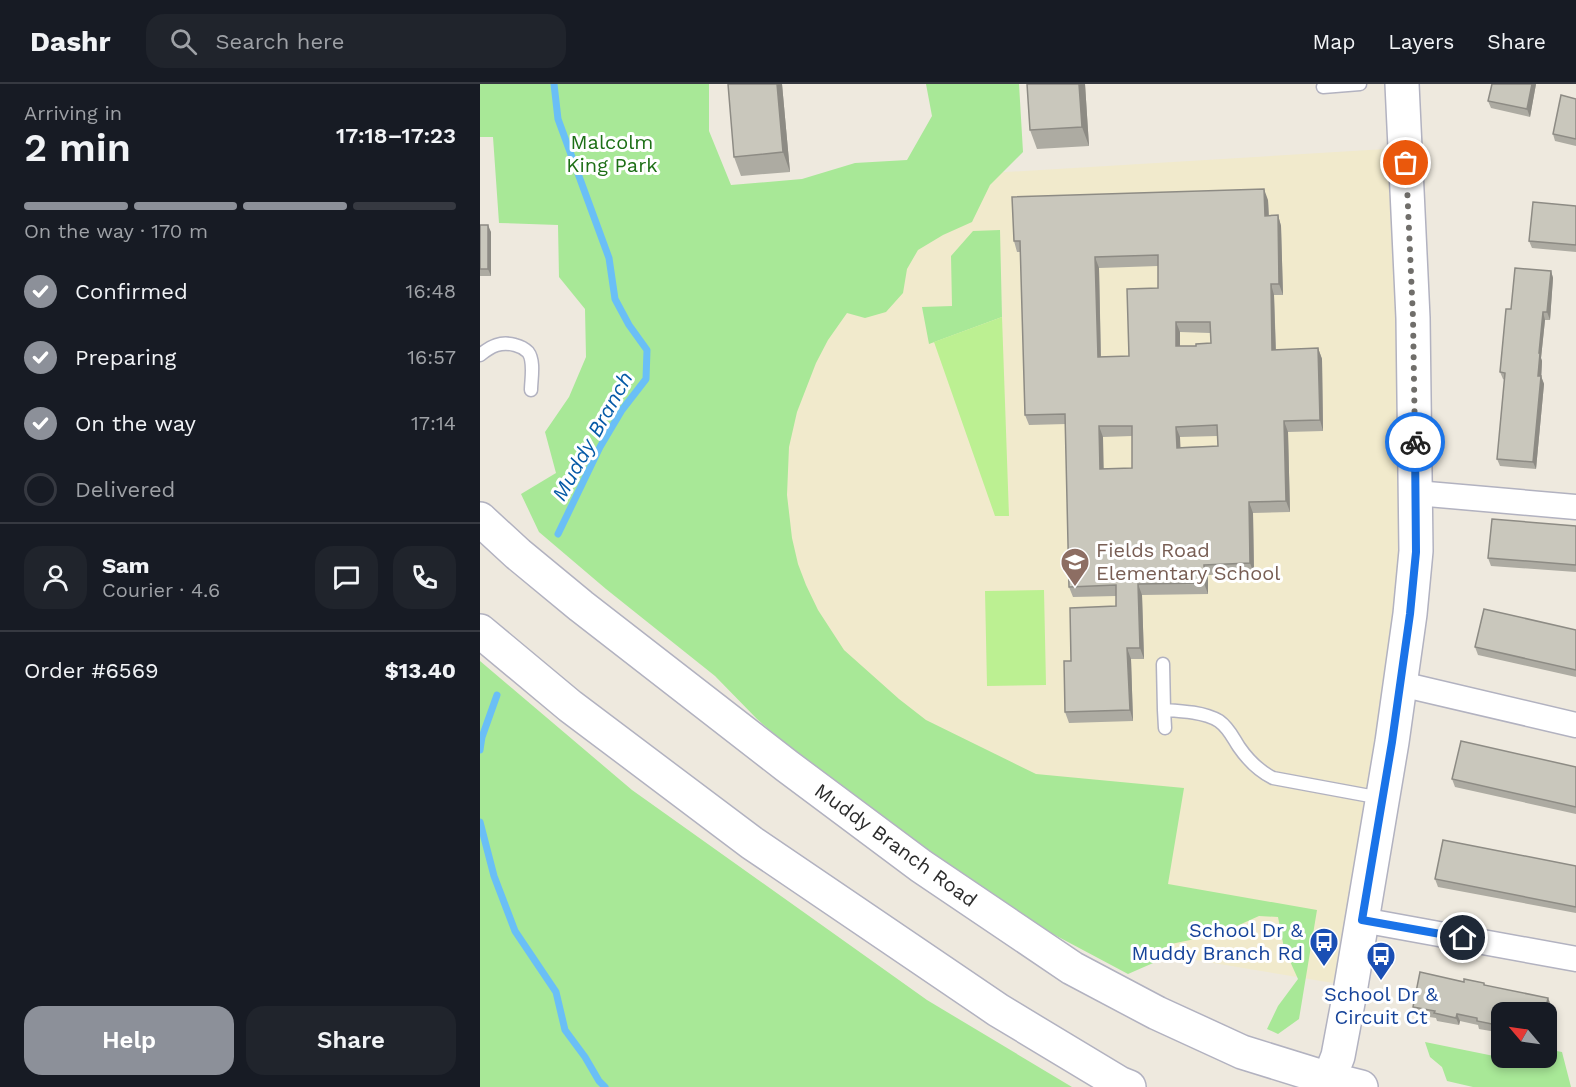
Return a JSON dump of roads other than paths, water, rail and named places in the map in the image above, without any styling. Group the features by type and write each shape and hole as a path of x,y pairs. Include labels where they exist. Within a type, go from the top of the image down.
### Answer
{"main road":[{"path":"1328,1083 1338,1056 1362,920 1401,684 1416,552 1413,318 1402,84"},
{"name":"Muddy Branch Road","path":"480,519 580,606 787,766 921,866 1072,968 1157,1013 1242,1052 1328,1083 1361,1087"},
{"path":"480,631 570,706 752,843 998,1010 1129,1087"}],"street":[{"path":"1416,493 1576,507"},
{"path":"1401,684 1576,725"},
{"path":"1362,920 1576,958"}],"lane":[{"path":"1323,87 1360,84"},
{"path":"480,355 499,344 520,346 528,352 530,359 531,390"},
{"path":"1163,664 1165,728"},
{"path":"1164,710 1183,711 1218,720 1227,728 1250,761 1273,778 1382,798"}],"waterway":[{"name":"Muddy Branch","path":"554,84 558,119 609,258 615,299 629,325 647,350 646,379 622,410 600,447 558,534"},
{"name":"Muddy Branch","path":"480,750 482,737 497,695"},
{"name":"Muddy Branch","path":"480,822 494,876 515,931 556,992 565,1030 605,1087"}],"place":[{"name":"Fields Road Elementary School","path":"1075,588"},
{"name":"School Dr & Muddy Branch Rd","path":"1324,968"},
{"name":"School Dr & Circuit Ct","path":"1381,982"}],"park label":[{"name":"Malcolm King Park","path":"612,154"}]}
